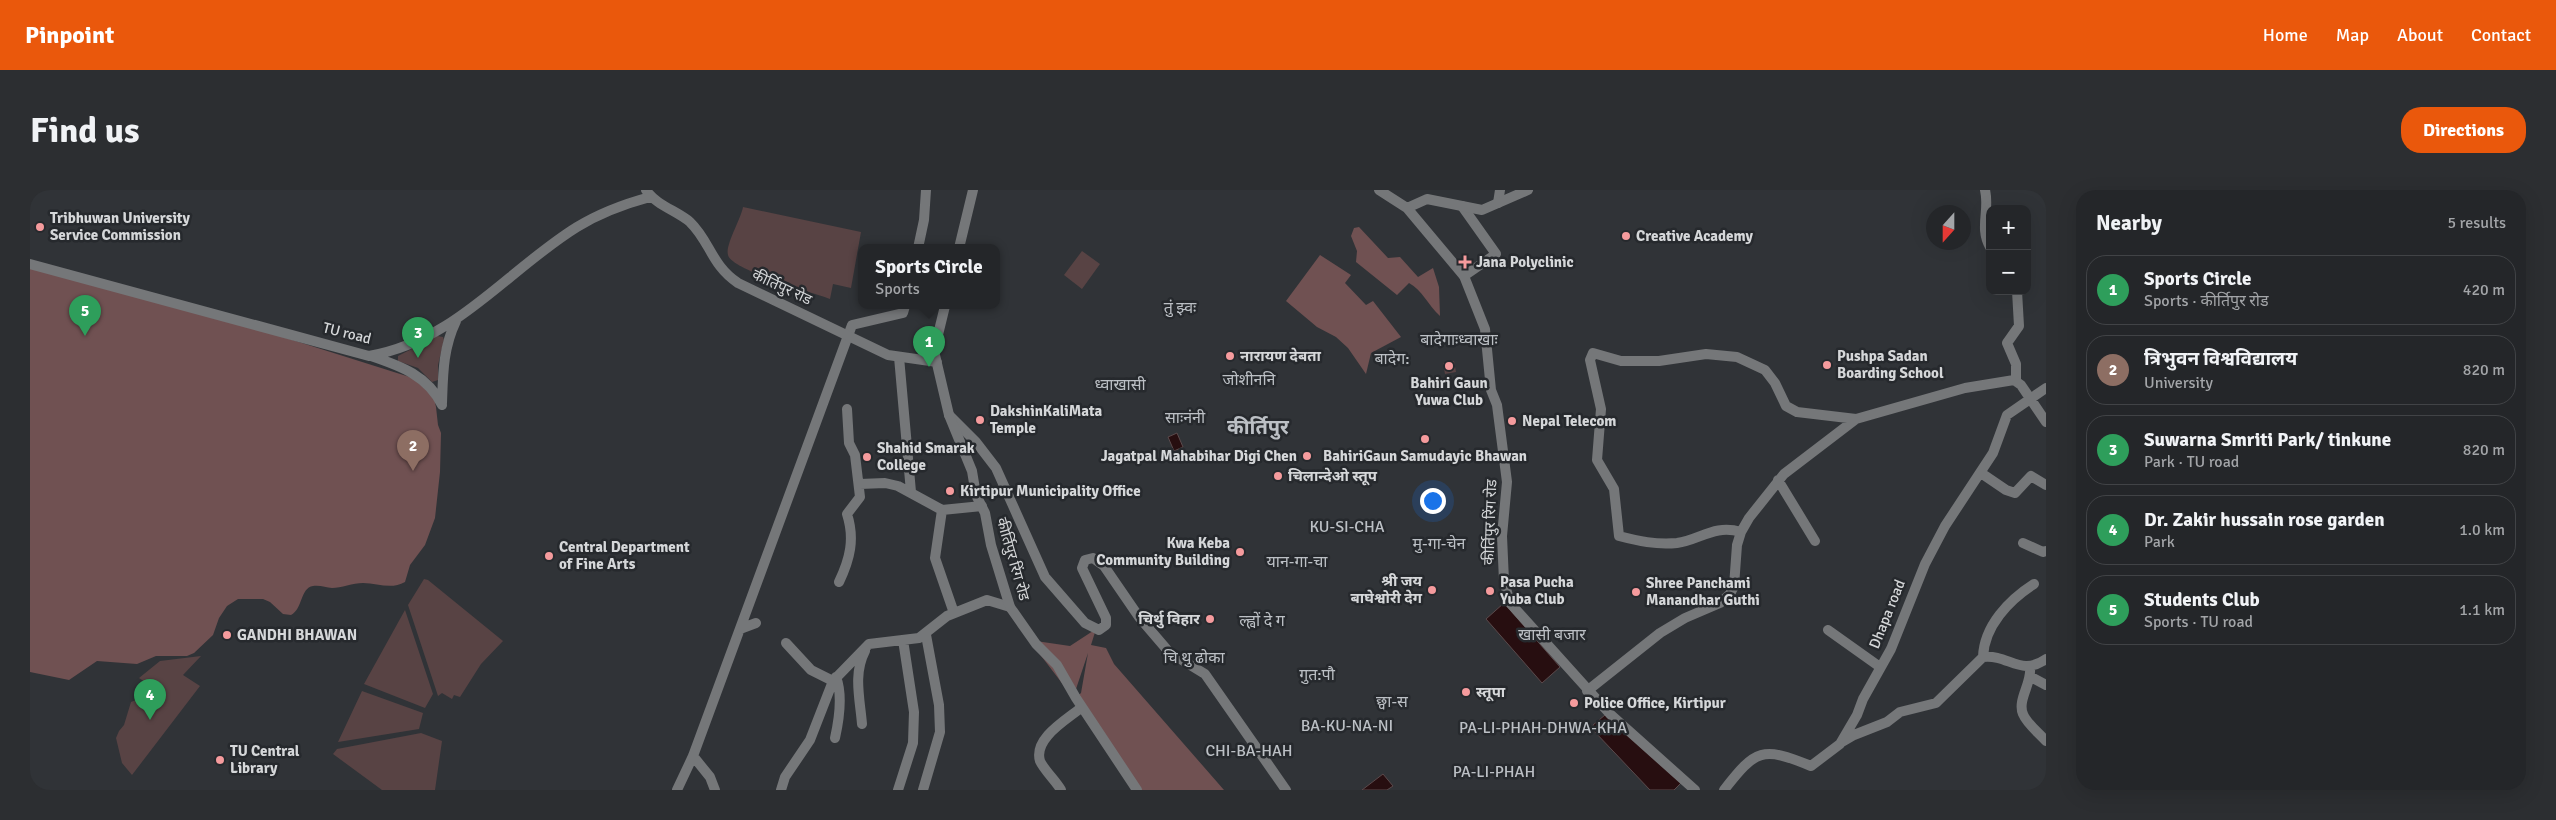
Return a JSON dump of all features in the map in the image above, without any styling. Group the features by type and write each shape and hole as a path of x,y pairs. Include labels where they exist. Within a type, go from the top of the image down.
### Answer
{"street":[{"path":"919,244 924,220 926,190"},
{"path":"960,244 972,190"},
{"name":"कीर्तिपुर रिंग रोड","path":"1379,190 1407,208 1464,276 1484,329 1491,390 1497,405 1508,482 1502,536 1504,581 1510,602 1587,691 1695,790"},
{"path":"1498,203 1497,199 1500,190"},
{"path":"1407,208 1428,199 1482,210 1528,190"},
{"path":"1985,190 1986,205"},
{"name":"TU road","path":"30,264 369,356 406,347 456,321 576,228 648,193"},
{"name":"कीर्तिपुर रोड","path":"648,193 689,222 698,231 714,261 730,278 848,334 866,346 898,357 937,362"},
{"path":"1462,206 1496,254 1464,276"},
{"path":"1986,217 1983,229 1986,237"},
{"path":"2016,381 2016,364 2007,343 2020,326 2017,295"},
{"path":"677,790 693,756 852,325 903,313 904,309"},
{"name":"कीर्तिपुर रिंग रोड","path":"944,309 934,351 949,415 972,472 976,495 982,506 1010,607 1036,644 1057,665 1082,708 1137,790"},
{"path":"369,356 394,364 417,375 436,392 442,404 443,361 450,334 456,321"},
{"path":"1741,532 1730,529 1708,532 1678,543 1644,543 1619,536 1614,488 1597,460 1601,409 1590,360 1593,353 1621,361 1659,361 1706,354 1737,357 1765,370 1775,383 1786,406 1797,412 1856,418 1965,388 2007,380 2016,381 2032,398 2046,422"},
{"path":"898,357 912,492"},
{"name":"Dhapa road","path":"1724,790 1750,760 1756,756 1776,753 1810,766 1840,744 1880,667 1892,648 1924,564 1999,441 2006,415 2046,388"},
{"path":"839,582 851,549 852,538 847,514 860,497 860,484 855,455 849,443 847,409"},
{"path":"949,415 976,442 996,468 1045,577 1085,623 1099,630 1106,625 1106,618 1082,568 1085,560 1093,558 1104,566 1139,617 1169,652 1205,674 1286,790"},
{"path":"1587,691 1660,633 1685,618 1720,603 1730,594 1734,586 1737,546 1741,532 1778,480 1856,418"},
{"path":"1981,472 2006,490 2015,493 2031,476 2046,485"},
{"path":"1778,480 1815,542"},
{"path":"860,484 885,483 912,492 942,510 982,506"},
{"path":"942,510 935,558 954,613"},
{"path":"2023,543 2043,552 2046,551"},
{"path":"1840,744 1854,735 1887,722 1900,712 1936,703 1983,657 1983,644 1997,618 2019,593 2034,584"},
{"path":"781,789 786,777 810,740 834,679 869,644 919,638 926,635 947,616 987,600 1010,607"},
{"path":"740,629 756,623"},
{"path":"1828,630 1880,667"},
{"path":"923,790 940,732 939,705 926,635"},
{"path":"898,790 913,743 914,712 903,640"},
{"path":"786,643 811,670 834,679 839,684 839,720 835,738"},
{"path":"862,724 857,673 859,662 869,644"},
{"path":"1983,657 1999,658 2020,666 2046,685"},
{"path":"2046,659 2030,672 2022,705 2023,714 2046,741"},
{"path":"1061,790 1040,762 1040,751 1044,741 1051,732 1082,708"},
{"path":"693,756 710,777 715,790"}],"shaded area":[{"path":"743,207 861,232 851,288 833,284 830,299 757,274 733,261 728,255 728,251"},
{"path":"1359,227 1388,258 1400,257 1418,277 1433,268 1439,287 1440,316 1414,286 1409,283 1397,295 1356,262 1357,251 1351,236 1354,228"},
{"path":"1082,251 1100,264 1082,289 1064,275"},
{"path":"1320,255 1351,275 1345,283 1366,305 1373,301 1401,337 1371,353 1366,374 1348,348 1336,337 1317,327 1286,301"},
{"path":"30,268 283,337 416,379 434,398 441,433 440,472 435,518 425,545 410,565 405,582 395,586 363,583 332,588 313,586 303,594 298,608 291,615 283,614 270,602 263,599 238,599 227,606 219,618 213,635 194,653 187,656 156,656 137,664 97,661 69,680 30,672"},
{"path":"437,336 443,337 444,340 438,365 438,380 432,382 418,368 398,361 398,356"},
{"name":"Bahiri Gaun Yuwa Club","path":"1454,361 1456,372 1445,374 1443,363"},
{"path":"1177,433 1183,447 1174,451 1168,437"},
{"path":"424,579 428,580 503,641 481,664 460,697 454,695 452,699 442,693 438,696 408,605"},
{"path":"1504,603 1560,667 1542,683 1486,619"},
{"path":"405,610 433,694 425,708 364,684"},
{"path":"1096,629 1091,645 1106,648 1114,664 1224,790 1132,790 1073,700 1081,693 1088,653 1075,692 1071,695 1029,640 1070,646"},
{"path":"201,656 183,675 200,686 132,775 122,763 116,738 124,725 131,702 138,699 151,702 158,697 154,688 139,678 160,661"},
{"path":"362,691 423,713 419,729 338,742"},
{"path":"1605,715 1681,783 1674,790 1650,790 1594,731 1593,725"},
{"path":"421,733 442,741 435,790 382,790 333,754 337,749"},
{"path":"1383,774 1393,786 1387,790 1362,790"}],"place":[{"name":"Tribhuwan University Service Commission","path":"40,227"},
{"name":"Creative Academy","path":"1626,236"},
{"name":"Jana Polyclinic","path":"1465,262"},
{"name":"Students Club","path":"85,336"},
{"name":"नारायण देबता","path":"1230,356"},
{"name":"Suwarna Smriti Park/ tinkune","path":"418,358"},
{"name":"Pushpa Sadan Boarding School","path":"1827,365"},
{"name":"Bahiri Gaun Yuwa Club","path":"1449,366"},
{"name":"Sports Circle","path":"929,367"},
{"name":"DakshinKaliMata Temple","path":"980,420"},
{"name":"Nepal Telecom","path":"1512,421"},
{"name":"BahiriGaun Samudayic Bhawan","path":"1425,439"},
{"name":"Jagatpal Mahabihar Digi Chen","path":"1307,456"},
{"name":"Shahid Smarak College","path":"867,457"},
{"name":"त्रिभुवन विश्वविद्यालय","path":"413,471"},
{"name":"चिलान्देओ स्तूप","path":"1278,476"},
{"name":"Kirtipur Municipality Office","path":"950,491"},
{"name":"Kwa Keba Community Building","path":"1240,552"},
{"name":"Central Department of Fine Arts","path":"549,556"},
{"name":"श्री जय बाघेश्वोरी देग","path":"1432,590"},
{"name":"Pasa Pucha Yuba Club","path":"1490,591"},
{"name":"Shree Panchami Manandhar Guthi","path":"1636,592"},
{"name":"चिर्थु विहार","path":"1210,619"},
{"name":"GANDHI BHAWAN","path":"227,635"},
{"name":"स्तूपा","path":"1466,692"},
{"name":"Police Office, Kirtipur","path":"1574,703"},
{"name":"Dr. Zakir hussain rose garden","path":"150,720"},
{"name":"TU Central Library","path":"220,760"}],"district":[{"name":"तुं झ्वः","path":"1180,307"},
{"name":"बादेगाःध्वाखाः","path":"1459,339"},
{"name":"बादेग:","path":"1392,358"},
{"name":"जोशीननि","path":"1249,379"},
{"name":"ध्वाखासी","path":"1120,384"},
{"name":"साःनंनी","path":"1185,417"},
{"name":"कीर्तिपुर","path":"1258,427"},
{"name":"KU-SI-CHA","path":"1347,526"},
{"name":"मु-गा-चेन","path":"1439,543"},
{"name":"यान-गा-चा","path":"1297,561"},
{"name":"ल्ह्वों दे ग","path":"1262,620"},
{"name":"खासी बजार","path":"1552,634"},
{"name":"चि थु ढोका","path":"1194,657"},
{"name":"गुत:पौ","path":"1317,674"},
{"name":"छ्वा-स","path":"1392,701"},
{"name":"BA-KU-NA-NI","path":"1347,725"},
{"name":"PA-LI-PHAH-DHWA-KHA","path":"1543,727"},
{"name":"CHI-BA-HAH","path":"1249,750"},
{"name":"PA-LI-PHAH","path":"1494,771"}]}
